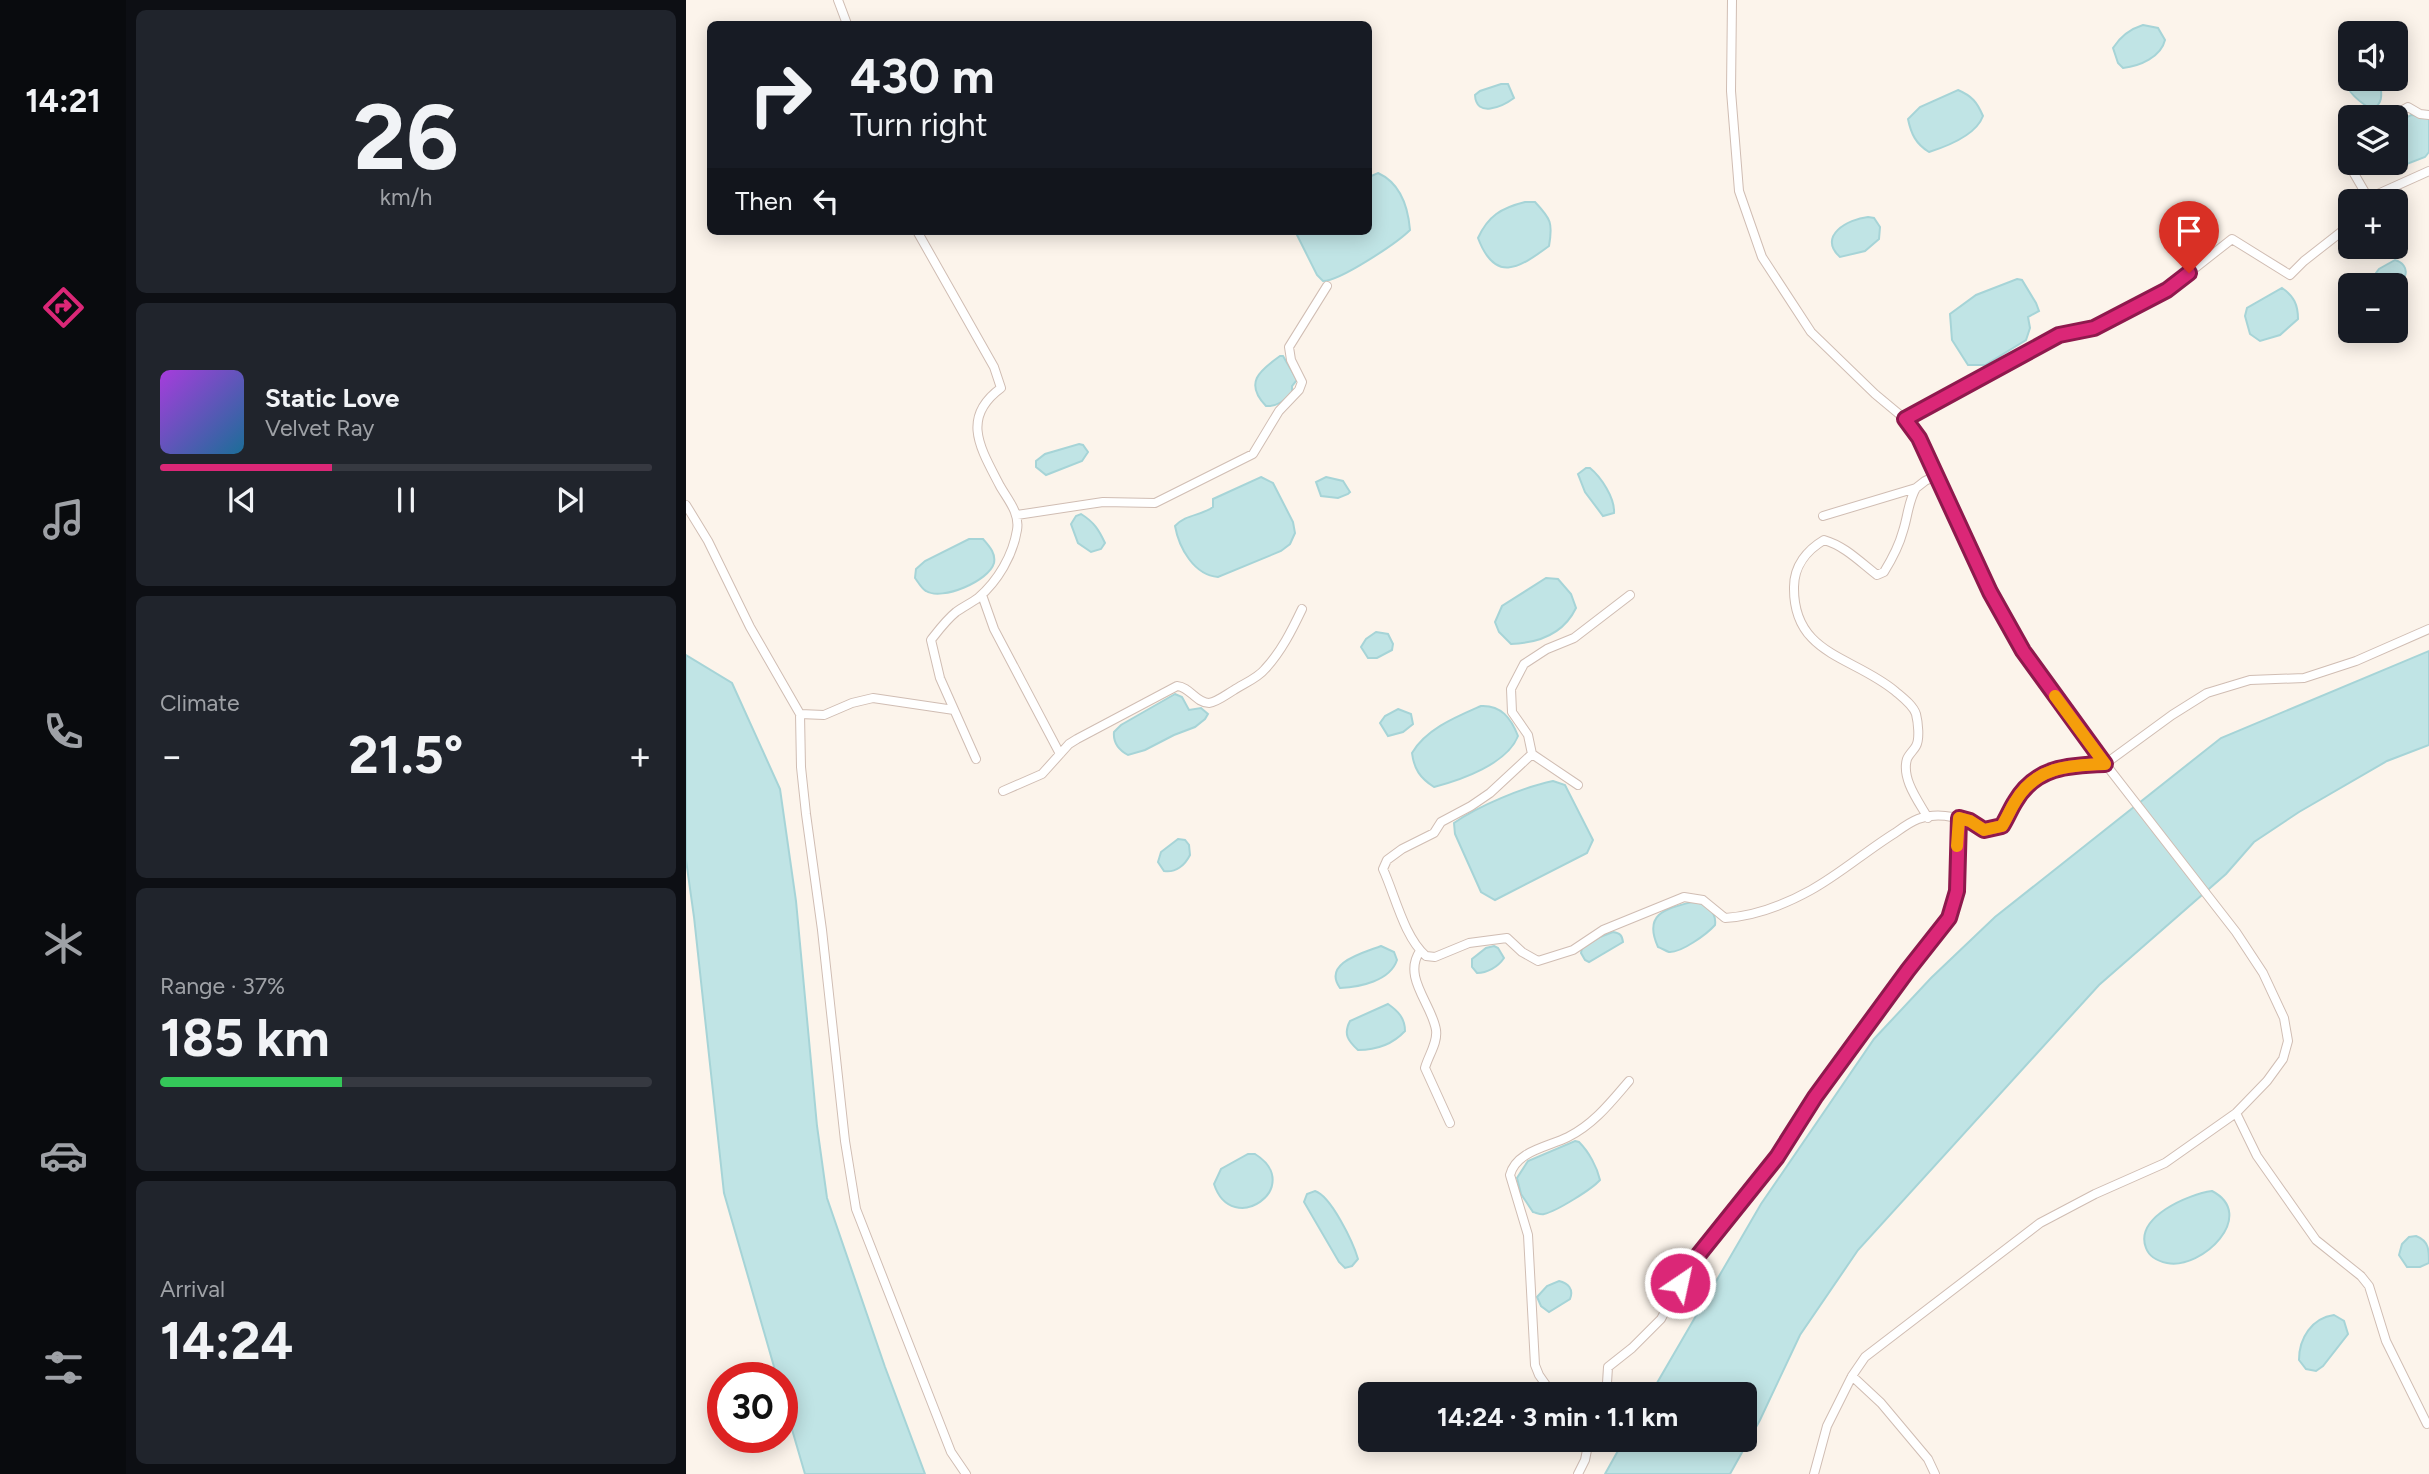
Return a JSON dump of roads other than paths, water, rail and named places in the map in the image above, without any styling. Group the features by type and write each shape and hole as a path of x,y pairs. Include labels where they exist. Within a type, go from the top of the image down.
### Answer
{"street":[{"path":"838,0 846,21"},
{"path":"1732,0 1731,91 1740,191 1762,257 1811,332 1905,419 1919,438 1990,592 2023,651 2263,973 2284,1017 2288,1041 2283,1059 2267,1081 2236,1114 2165,1163 2095,1194 2040,1223 1865,1357 1852,1376 1827,1426 1814,1474"},
{"path":"2408,107 2420,114 2429,115"},
{"path":"2393,189 2429,172"},
{"path":"1905,419 2059,335 2094,328 2167,290 2232,239 2290,275 2338,234"},
{"path":"919,235 994,367 1001,388 980,409 976,432 1017,515 1018,526 1010,555 992,583 982,595 955,613 931,640 940,678 976,760"},
{"path":"1017,515 1103,502 1155,503 1253,454 1279,411 1299,390 1302,382 1291,360 1289,347 1327,286"},
{"path":"1928,818 1909,785 1906,760 1918,742 1916,713 1905,699 1882,680 1817,645 1799,619 1794,598 1794,575 1805,556 1824,540 1836,543 1877,575 1884,572 1901,539 1909,500 1916,488 1937,475"},
{"path":"1822,516 1916,488"},
{"path":"686,505 708,541 750,628 800,714 801,767 845,1140 856,1209 951,1452 966,1474"},
{"path":"982,595 994,629 1060,754"},
{"path":"1578,785 1532,754 1528,735 1512,712 1511,689 1524,664 1547,649 1574,638 1630,595"},
{"path":"1003,791 1042,774 1077,739 1177,686 1185,686 1206,703 1212,703 1231,692 1265,670 1289,637 1301,608"},
{"path":"1532,754 1490,793 1441,822 1434,833 1387,860 1383,869 1402,916 1420,951 1426,956 1435,957 1469,943 1507,938 1522,952 1538,961 1573,950 1602,930 1684,897 1703,900 1725,918 1743,917 1781,905 1812,890 1880,842 1919,819 1946,816 1959,818 1984,830 2002,826 2025,787 2038,775 2066,768 2105,764 2207,693 2250,680 2304,678 2356,661 2429,629"},
{"path":"800,714 824,715 852,703 873,698 954,710"},
{"path":"1607,1382 1608,1367 1661,1319 1688,1268 1777,1157 1834,1070 1949,918 1957,891 1959,818"},
{"path":"1420,951 1414,960 1415,978 1437,1031 1435,1044 1425,1068 1450,1124"},
{"path":"1544,1382 1535,1365 1528,1235 1510,1175 1513,1166 1524,1156 1568,1137 1591,1122 1629,1081"},
{"path":"2236,1114 2262,1164 2316,1240 2361,1276 2369,1286 2386,1341 2427,1424"},
{"path":"1852,1376 1888,1411 1928,1459 1935,1474"},
{"path":"1578,1474 1586,1452"}],"water":[{"path":"2143,25 2158,28 2165,40 2163,46 2149,60 2123,68 2118,63 2113,48 2126,34"},
{"path":"1508,84 1514,98 1503,105 1490,108 1480,106 1476,102 1475,95 1480,91"},
{"path":"1958,90 1974,100 1983,116 1968,134 1929,152 1915,138 1908,119 1920,107"},
{"path":"2350,91 2381,91 2377,105 2365,105"},
{"path":"2429,116 2429,152 2425,157 2408,164 2408,117"},
{"path":"1378,173 1386,177 1402,196 1410,230 1355,268 1323,281 1317,275 1297,235 1372,235 1372,176"},
{"path":"1525,202 1535,202 1548,217 1551,226 1549,246 1527,261 1508,268 1500,266 1492,261 1478,238 1496,214"},
{"path":"1868,217 1874,218 1880,227 1879,239 1865,251 1840,257 1834,249 1833,236 1844,225"},
{"path":"2395,260 2406,270 2406,273 2376,273"},
{"path":"2017,279 2022,280 2039,311 2028,317 2030,328 2026,340 1985,365 1968,365 1952,340 1950,314 1976,295"},
{"path":"2282,288 2294,301 2298,319 2280,335 2260,341 2250,334 2245,316 2247,308"},
{"path":"1283,356 1297,380 1287,398 1266,406 1259,398 1255,384 1261,372"},
{"path":"1079,444 1088,452 1082,461 1046,475 1036,467 1036,461 1045,454"},
{"path":"1590,468 1607,488 1614,513 1603,516 1585,492 1578,474"},
{"path":"1261,477 1273,483 1293,522 1295,533 1290,544 1281,551 1218,577 1202,571 1184,551 1175,526 1184,519 1213,507 1213,499"},
{"path":"1326,477 1343,481 1350,492 1338,498 1321,496 1316,482"},
{"path":"1081,514 1093,523 1101,534 1105,543 1101,549 1091,552 1078,543 1071,524 1076,516"},
{"path":"969,539 983,539 990,547 994,563 990,570 964,588 943,593 925,590 915,578 916,569 925,561"},
{"path":"1546,578 1558,579 1571,594 1576,608 1564,625 1549,636 1531,642 1511,644 1499,632 1495,622 1502,606"},
{"path":"1376,632 1388,634 1393,644 1392,650 1377,658 1368,658 1361,647 1366,639"},
{"path":"2429,651 2429,745 2387,761 2299,812 2254,842 2226,874 2099,985 1858,1250 1800,1335 1757,1425 1757,1382 1658,1382 1761,1204 1874,1039 1931,978 1995,917 2221,738"},
{"path":"686,655 732,683 780,789 796,901 817,1126 827,1198 925,1474 805,1474 798,1450 798,1362 773,1362 724,1193 686,860"},
{"path":"1175,694 1182,697 1189,710 1201,708 1208,714 1205,719 1195,727 1145,750 1128,755 1122,751 1114,732 1121,725"},
{"path":"1481,706 1500,710 1518,736 1504,755 1494,763 1434,787 1418,773 1412,753 1433,730"},
{"path":"1398,709 1411,714 1413,724 1403,732 1388,736 1380,723 1385,716"},
{"path":"1553,781 1565,785 1593,840 1587,853 1495,900 1481,892 1455,834 1454,823 1502,798"},
{"path":"1178,839 1185,840 1189,845 1190,855 1180,868 1164,871 1158,862 1161,852"},
{"path":"1692,902 1709,909 1714,916 1715,925 1700,938 1680,949 1669,952 1658,947 1653,927 1655,920 1673,907"},
{"path":"1613,932 1620,935 1623,942 1589,962 1585,960 1581,953 1582,948"},
{"path":"1381,946 1394,952 1397,960 1388,973 1373,982 1340,988 1336,972 1340,966 1355,956"},
{"path":"1494,946 1504,958 1492,969 1477,973 1472,967 1472,959 1486,948"},
{"path":"1388,1004 1400,1015 1405,1031 1384,1046 1358,1050 1348,1037 1350,1021"},
{"path":"1575,1141 1579,1142 1589,1155 1600,1180 1557,1209 1543,1214 1533,1212 1521,1194 1517,1178 1528,1161"},
{"path":"1248,1154 1255,1154 1269,1167 1273,1180 1269,1192 1260,1202 1248,1207 1235,1207 1223,1200 1214,1184 1221,1169"},
{"path":"1315,1191 1328,1201 1346,1231 1358,1259 1352,1266 1345,1268 1339,1262 1304,1202 1307,1194"},
{"path":"2212,1191 2225,1201 2229,1213 2227,1226 2220,1239 2209,1250 2181,1263 2167,1263 2151,1256 2144,1237 2148,1226 2156,1217 2178,1202"},
{"path":"2416,1236 2424,1240 2427,1246 2429,1263 2420,1267 2407,1267 2399,1255 2402,1244 2409,1237"},
{"path":"1559,1281 1569,1287 1570,1299 1549,1312 1541,1306 1537,1297 1547,1286"},
{"path":"2334,1315 2344,1321 2348,1334 2323,1366 2316,1371 2306,1369 2299,1360 2304,1337 2319,1320"},
{"path":"1617,1452 1742,1452 1730,1474 1605,1474"}]}
